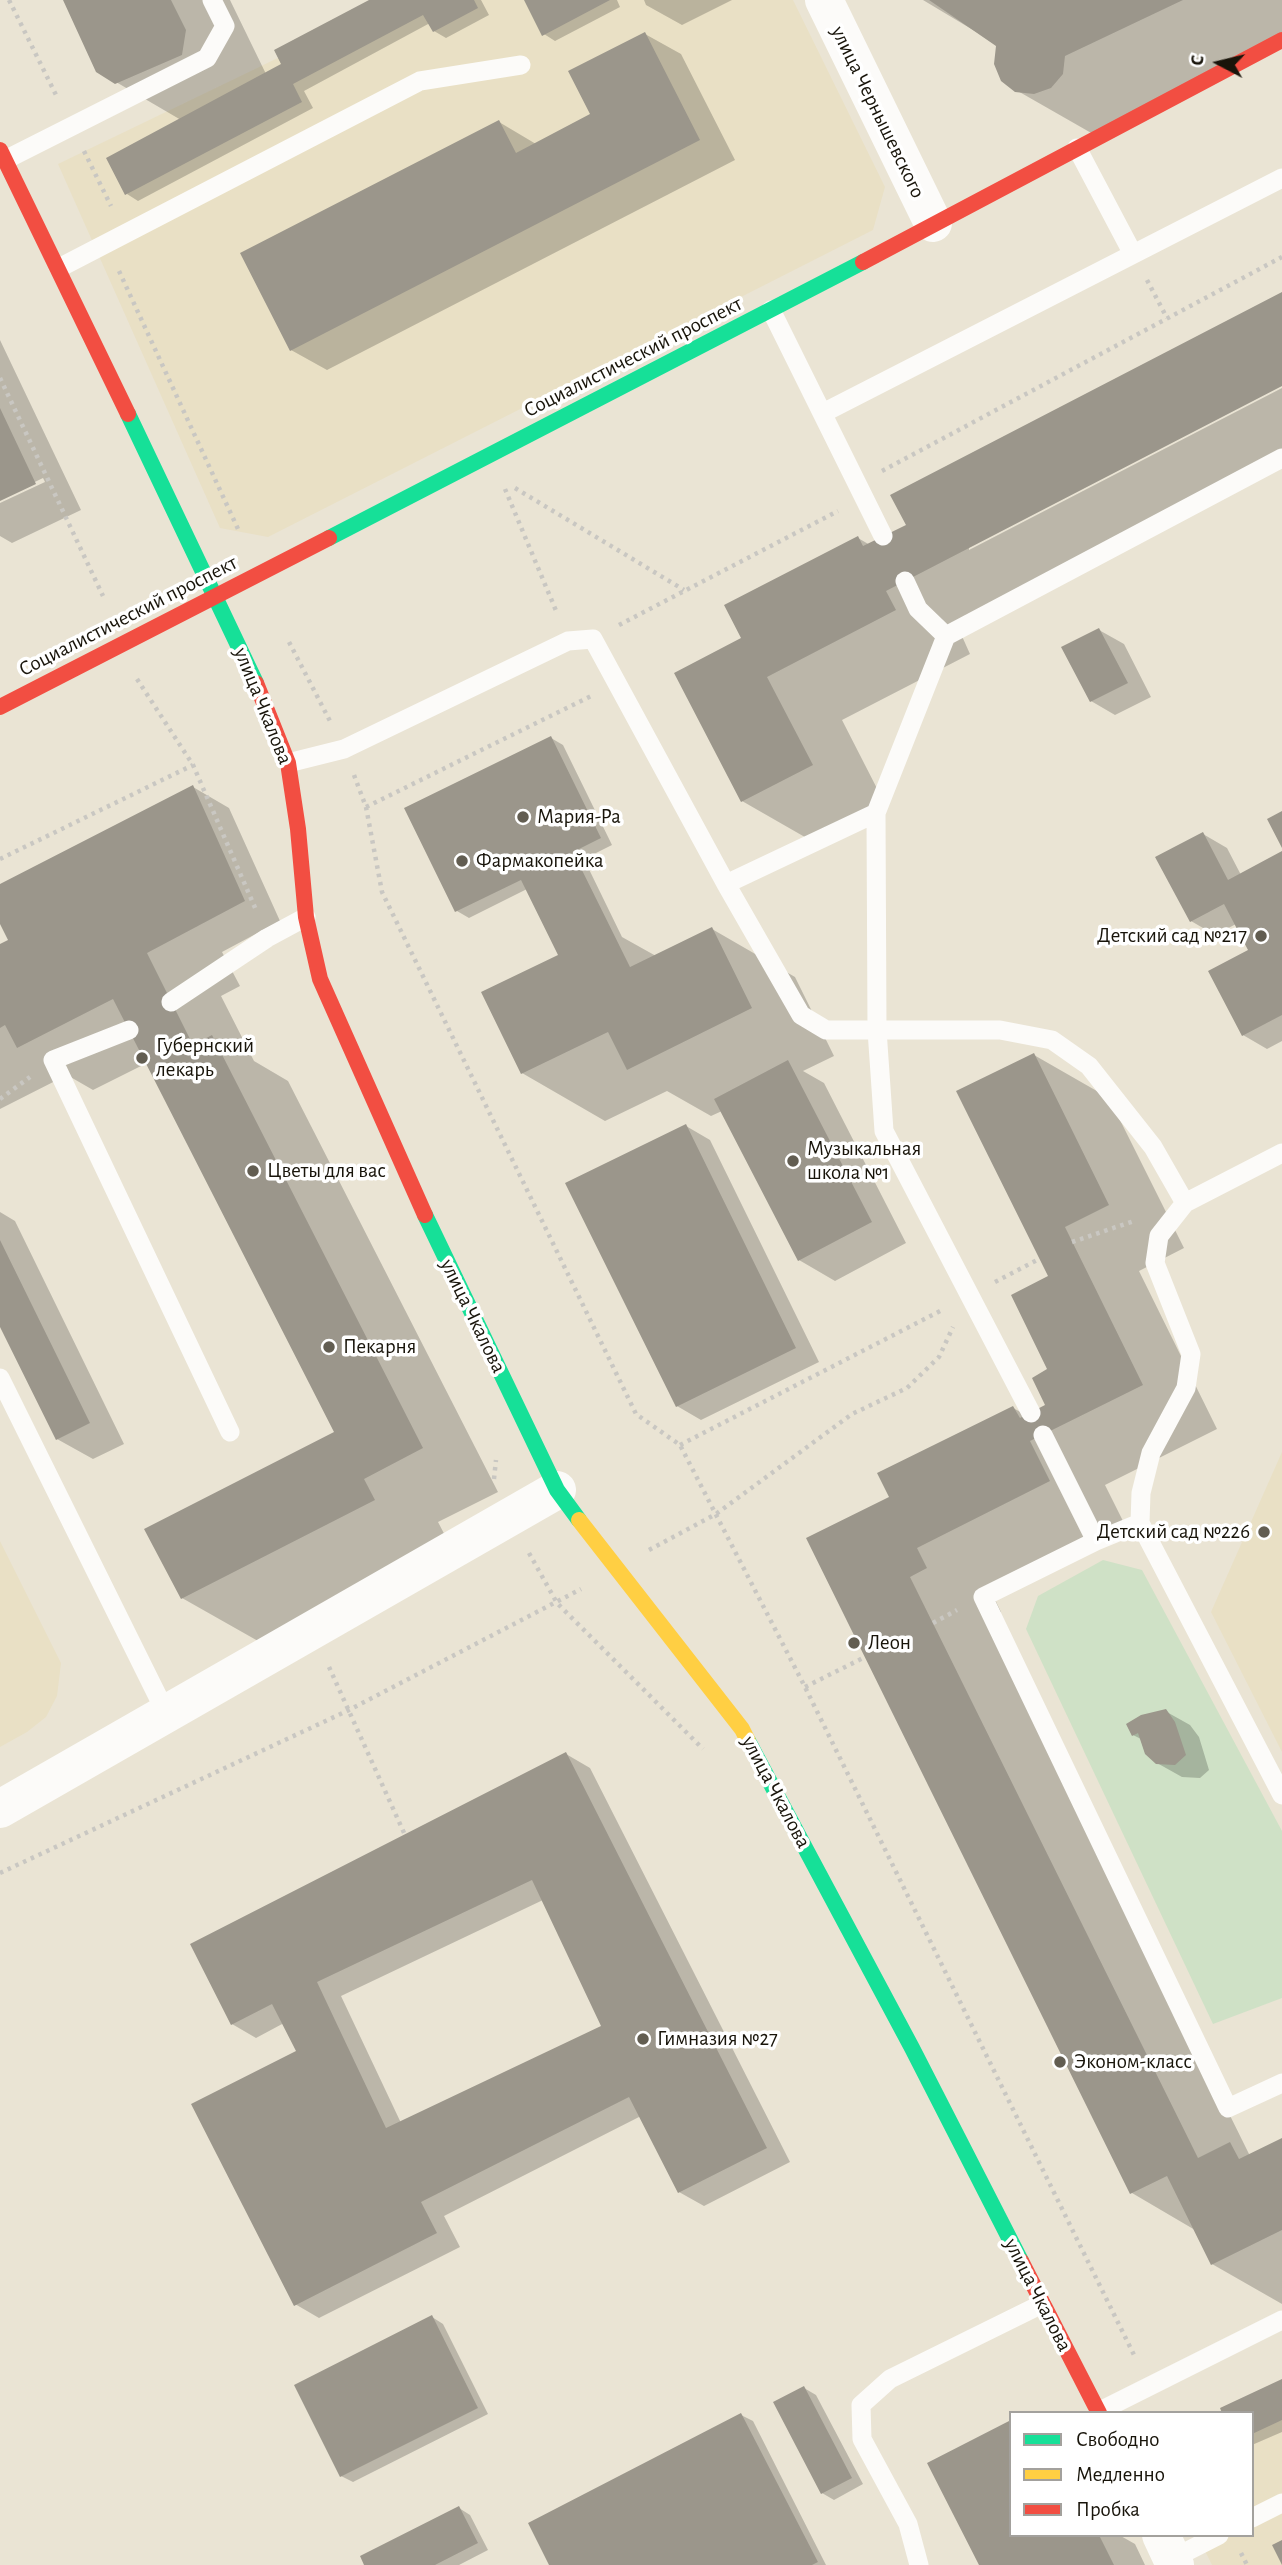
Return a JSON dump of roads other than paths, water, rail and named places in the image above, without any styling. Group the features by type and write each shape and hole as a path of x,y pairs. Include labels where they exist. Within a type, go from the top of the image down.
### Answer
{"street":[{"name":"улица Чернышевского","path":"824,0 933,223"},
{"name":"Социалистический проспект","path":"0,707 771,310 1282,40"},
{"name":"улица Чкалова","path":"3,155 247,662 288,763 298,829 306,917 320,979 449,1269 556,1490 742,1729 912,2048 1097,2411"},
{"path":"0,1809 556,1490"}],"lane":[{"path":"3,155 207,58 225,26 212,0"},
{"path":"59,268 420,81 520,65"},
{"path":"1077,148 1133,254"},
{"path":"823,413 1282,178"},
{"path":"771,310 883,536"},
{"path":"1031,1413 884,1131 877,1030 876,813 946,636 1282,458"},
{"path":"905,581 918,608 946,636"},
{"path":"288,763 344,749 568,641 593,639 800,1014 826,1030 1000,1030 1052,1040 1089,1066 1153,1147 1185,1203"},
{"path":"726,884 876,813"},
{"path":"172,1002 267,938 306,917"},
{"path":"129,1030 53,1060 230,1432"},
{"path":"1282,1153 1185,1203 1159,1236 1155,1263 1191,1354 1186,1388 1151,1453 1141,1493 1140,1523 1282,1795"},
{"path":"0,1378 166,1713"},
{"path":"1043,1435 1096,1541"},
{"path":"1140,1523 1096,1541 983,1597 1228,2108 1282,2082"},
{"path":"919,2565 908,2524 862,2440 861,2405 890,2379 1042,2304"},
{"path":"1100,2411 1282,2320"},
{"path":"1254,2517 1282,2503"},
{"path":"1169,2553 1213,2537"}],"place":[{"name":"Мария-Ра","path":"523,817"},
{"name":"Фармакопейка","path":"462,861"},
{"name":"Детский сад №217","path":"1261,936"},
{"name":"Губернский лекарь","path":"142,1058"},
{"name":"Музыкальная школа №1","path":"793,1161"},
{"name":"Цветы для вас","path":"253,1171"},
{"name":"Пекарня","path":"329,1347"},
{"name":"Детский сад №226","path":"1264,1532"},
{"name":"Леон","path":"854,1643"},
{"name":"Гимназия №27","path":"643,2039"},
{"name":"Эконом-класс","path":"1060,2062"}]}
